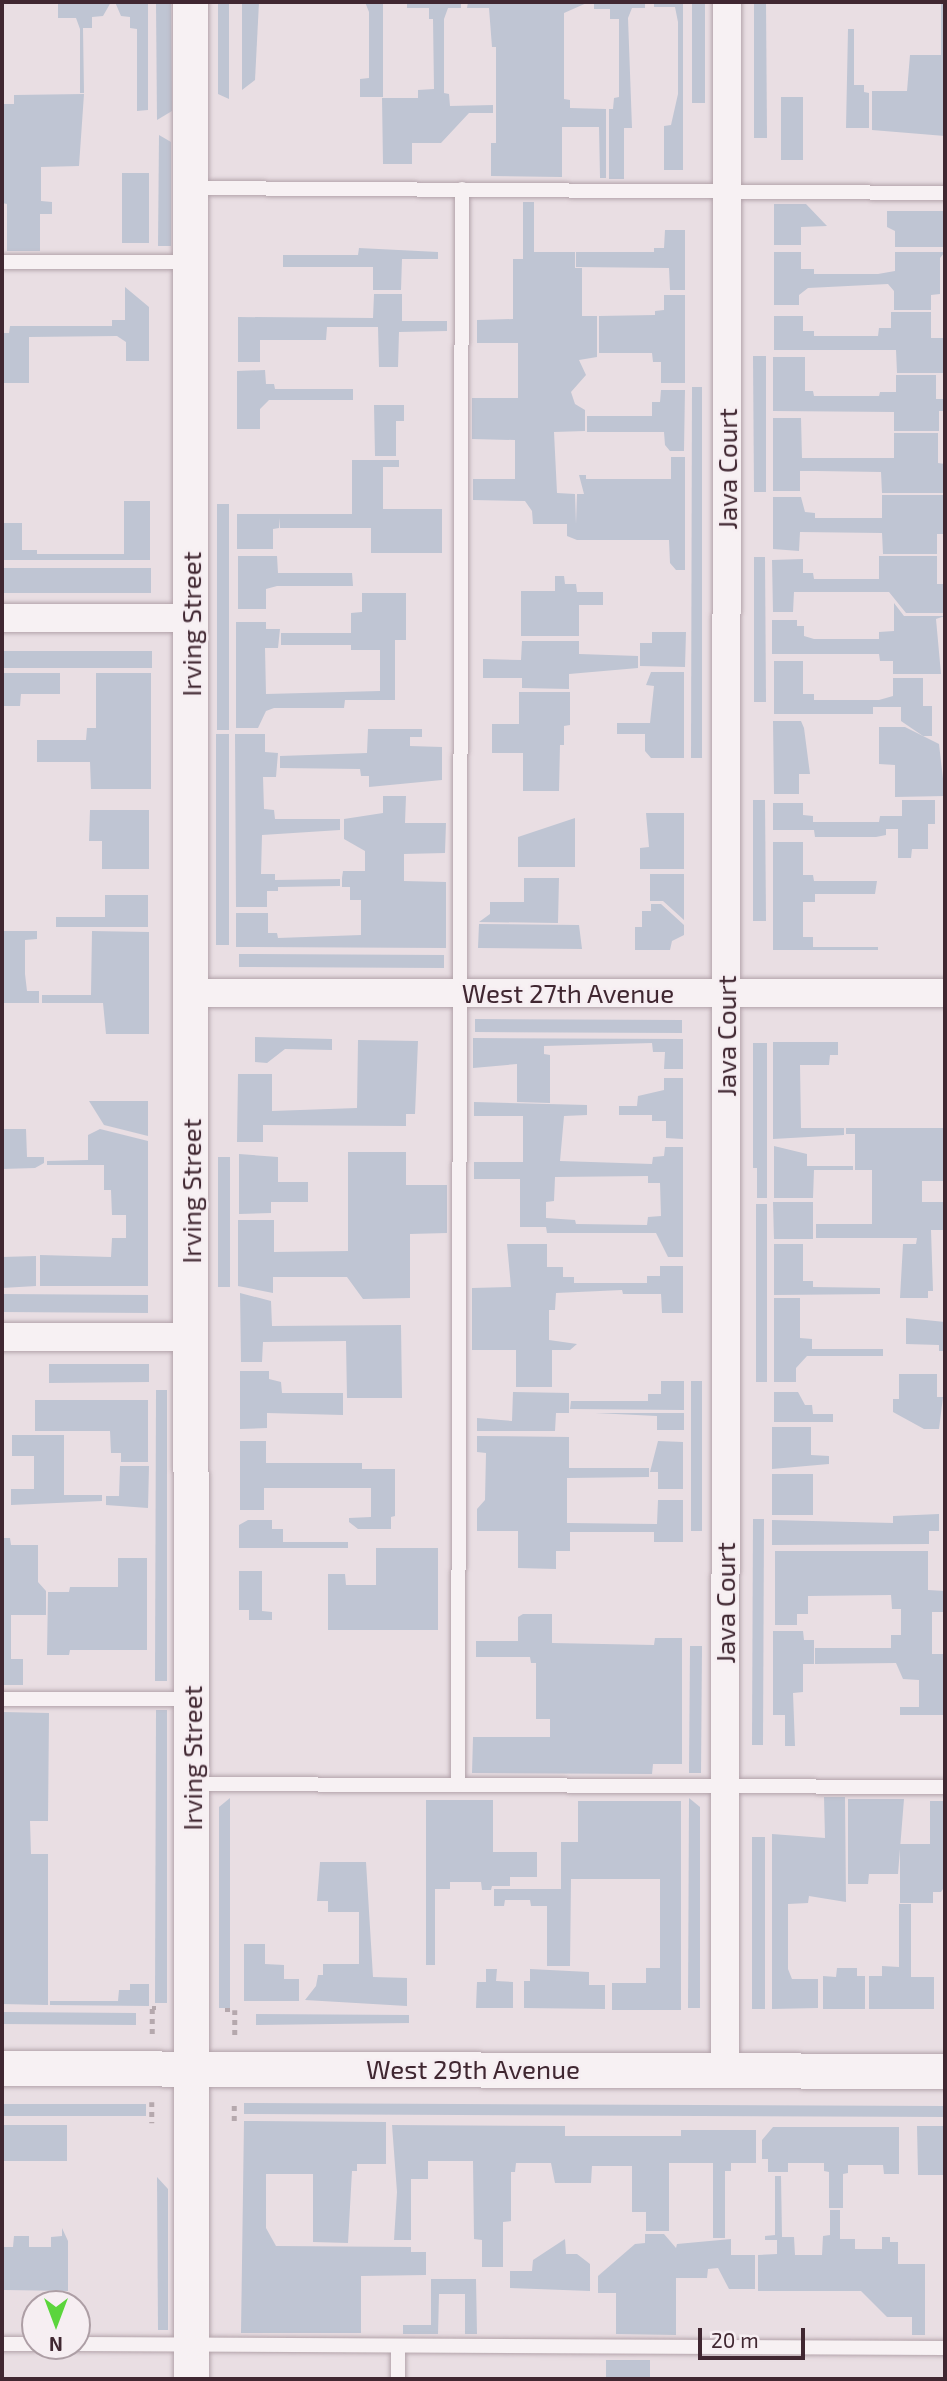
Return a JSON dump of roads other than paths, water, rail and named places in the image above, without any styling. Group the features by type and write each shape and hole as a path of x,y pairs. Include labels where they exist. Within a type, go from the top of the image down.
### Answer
{"street":[{"name":"Irving Street","path":"190,2 191,2379"},
{"name":"Java Court","path":"725,2070 727,2"},
{"path":"2,618 191,618"},
{"name":"West 27th Avenue","path":"191,993 945,993"},
{"path":"2,1337 191,1337"},
{"name":"West 29th Avenue","path":"2,2068 945,2071"}],"lane":[{"path":"190,188 945,192"},
{"path":"458,1785 463,189"},
{"path":"2,262 190,262"},
{"path":"2,1699 192,1699"},
{"path":"192,1784 945,1787"},
{"path":"2,2344 21,2344"},
{"path":"91,2344 945,2348"},
{"path":"398,2346 398,2379"}]}
